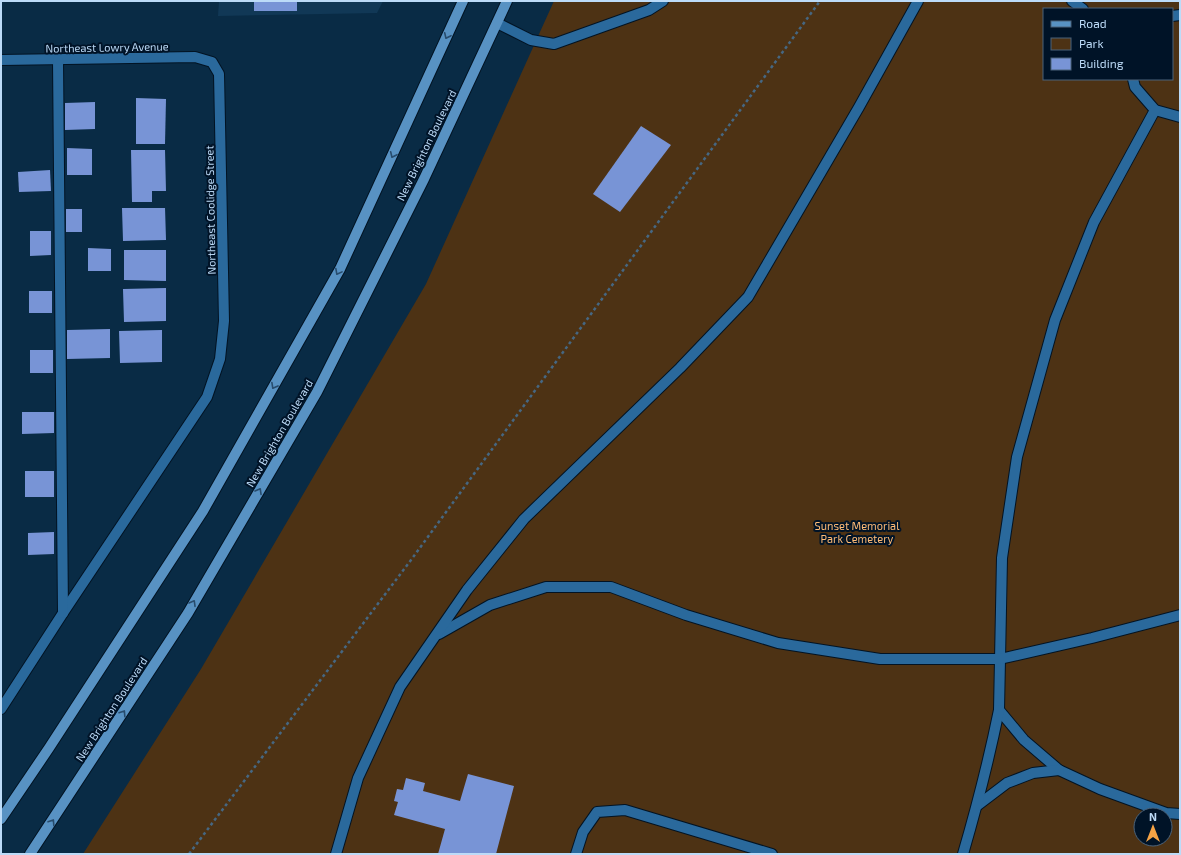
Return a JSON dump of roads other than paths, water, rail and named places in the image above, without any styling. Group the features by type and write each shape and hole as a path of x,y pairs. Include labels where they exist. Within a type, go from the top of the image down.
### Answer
{"main road":[{"path":"1,819 54,741 203,511 223,477 340,269 463,1"},
{"name":"New Brighton Boulevard","path":"30,854 188,613 317,392 424,179 507,1"}],"street":[{"path":"497,23 531,40 554,44 649,10 663,1"},
{"path":"336,854 358,778 400,687 467,590 524,519 680,368 748,297 859,107 918,1"},
{"path":"1072,1 1082,8"},
{"name":"Northeast Lowry Avenue","path":"1,60 195,57 212,62"},
{"path":"1,709 63,613 58,60"},
{"name":"Northeast Coolidge Street","path":"63,613 206,397 220,359 224,321 219,74 212,62"},
{"path":"1133,80 1135,87 1156,110 1180,117"},
{"path":"963,854 978,805 999,710 1002,558 1017,457 1054,320 1094,222 1156,110"},
{"path":"435,636 490,605 546,587 611,587 686,615 778,643 880,659 1000,659 1092,638 1180,615"},
{"path":"999,710 1024,740 1059,770 1100,789 1166,813 1180,814"},
{"path":"978,805 1007,783 1033,773 1059,770"},
{"path":"576,854 582,832 597,812 625,810 772,854"}],"park label":[{"name":"Sunset Memorial Park Cemetery","path":"857,531"}]}
